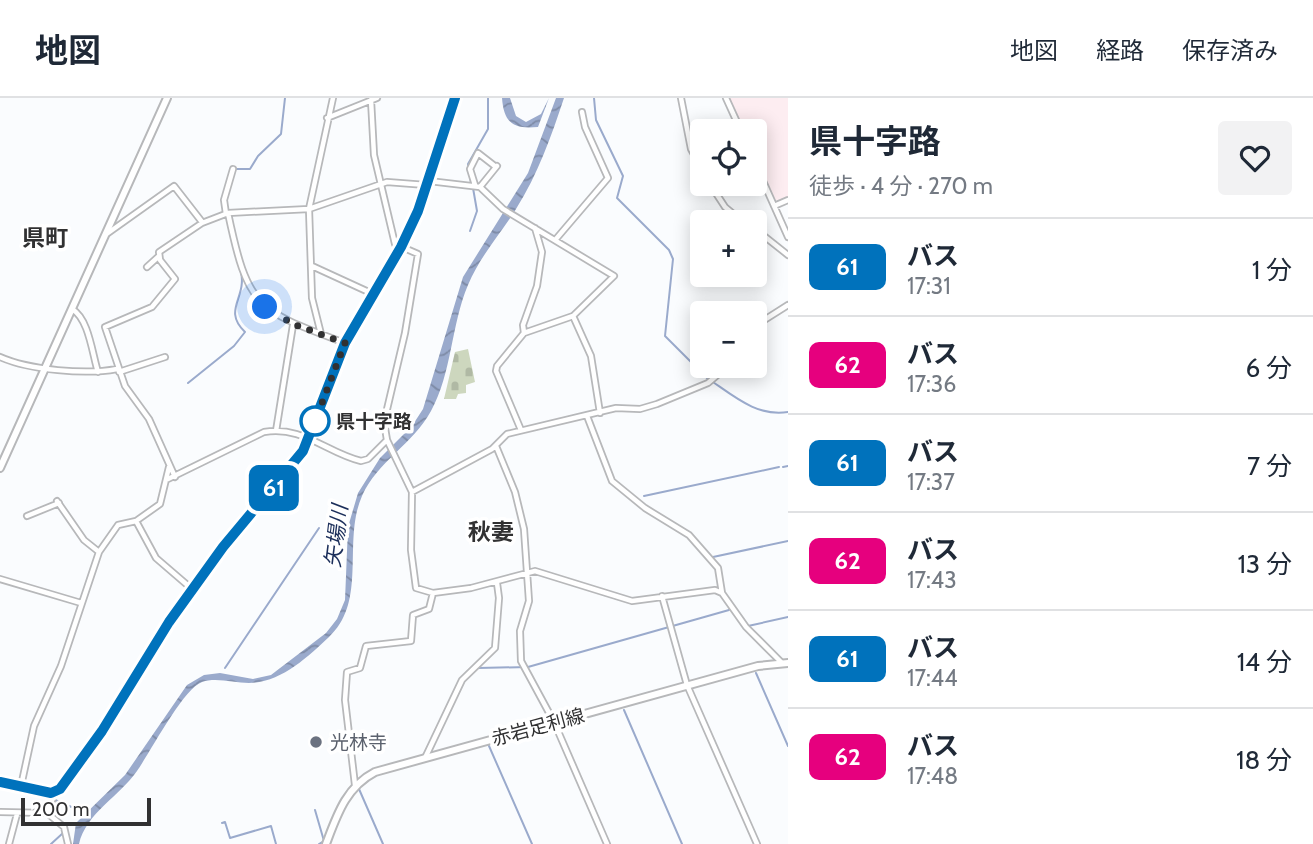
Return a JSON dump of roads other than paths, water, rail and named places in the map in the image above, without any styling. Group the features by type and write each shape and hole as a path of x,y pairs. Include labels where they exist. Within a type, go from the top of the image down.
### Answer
{"main road":[{"path":"0,468 167,98"},
{"path":"0,782 55,793 102,731 192,589 223,547 288,470 309,437 345,343 401,247 428,183 455,98"},
{"name":"赤岩足利線","path":"355,785 375,772 687,685 785,663"},
{"path":"326,844 345,798 355,785"}],"street":[{"path":"321,334 312,298 312,266 308,243 309,209 333,98"},
{"path":"681,98 690,144"},
{"path":"726,98 736,119"},
{"path":"327,118 374,99 371,130 395,244 418,254 401,354 384,416 388,443 412,492 414,581 419,591 433,593 497,583 528,572 546,574 626,600 708,590 722,593"},
{"path":"556,239 608,178 585,127 582,112"},
{"path":"147,267 158,257 159,252 202,223 227,213 309,209 381,183 406,181 477,186 497,166 478,153 470,169 477,186 503,209 614,276 573,316 524,333 496,369 521,430"},
{"path":"233,169 224,200 251,291 265,307 293,324 345,343"},
{"path":"104,235 174,186 202,223"},
{"path":"767,190 788,237"},
{"path":"718,196 729,210"},
{"path":"774,206 788,200"},
{"path":"524,333 523,325 537,286 542,252 535,228"},
{"path":"767,238 788,255"},
{"path":"158,257 174,279 168,288 152,307 105,327 126,389 149,419 175,477"},
{"path":"312,266 373,294"},
{"path":"767,318 788,304"},
{"path":"72,309 78,313 82,322 97,372"},
{"path":"573,316 590,356 600,413"},
{"path":"276,431 293,324"},
{"path":"0,357 22,367 97,372 118,370 165,357"},
{"path":"412,492 496,446 499,439 521,430 616,408 653,406 714,378"},
{"path":"587,416 612,481 645,508 689,535 718,568 722,593 746,627 785,663"},
{"path":"165,480 241,441 276,431 309,437 361,461 388,443"},
{"path":"496,446 521,508 529,601 520,631 520,661 554,722 607,844"},
{"path":"21,786 34,726 61,666 99,552 118,525 136,521 160,504 170,467"},
{"path":"27,516 58,502 84,540 99,552"},
{"path":"136,521 156,558 192,589"},
{"path":"0,579 81,603"},
{"path":"425,758 462,680 495,648 499,598 497,583"},
{"path":"355,785 345,700 347,673 360,668 366,646 411,641 413,615 429,609 433,593"},
{"path":"662,596 687,685 757,844"},
{"path":"47,813 55,793"},
{"path":"0,812 47,813 65,831 68,844"},
{"path":"9,844 17,814"}],"water":[{"path":"502,98 510,98 516,116 526,122 541,114 549,98 538,127 523,127 508,120"},
{"path":"556,98 564,98 537,169 524,196 473,274 462,300 443,381 431,411 415,433 377,473 362,496 356,514 348,606 341,622 329,637 303,660 272,679 249,683 207,681 194,687 177,708 137,771 96,814 79,844 73,844 76,823 125,775 187,685 204,675 220,673 253,679 271,675 326,633 337,619 345,600 348,527 358,493 380,458 412,426 423,409 463,277 528,173"}],"waterway":[{"path":"235,169 250,169 258,156 281,134 285,98"},
{"path":"471,182 468,164 488,129 488,98"},
{"path":"594,98 596,120 623,176 617,198 669,250 673,259 665,336 708,379"},
{"path":"470,231 477,211 473,188"},
{"path":"226,215 230,230"},
{"path":"188,383 234,346 245,332 238,324 235,310 241,289 241,272"},
{"path":"713,382 758,409 788,412"},
{"path":"783,467 788,466"},
{"path":"644,496 779,467"},
{"name":"矢場川","path":"225,668 319,528"},
{"path":"713,557 788,541"},
{"path":"478,668 528,667 729,610"},
{"path":"742,617 748,626 788,617"},
{"path":"756,673 788,746"},
{"path":"624,710 682,844"},
{"path":"489,746 532,844"},
{"path":"0,785 50,798"},
{"path":"359,789 383,844"},
{"path":"55,800 88,814"},
{"path":"315,810 324,841 319,844"},
{"path":"222,823 225,822 230,838 271,826 276,844"},
{"path":"51,844 63,833"}],"place":[{"name":"県十字路","path":"315,421"},
{"name":"光林寺","path":"316,742"}],"district":[{"name":"県町","path":"45,238"},
{"name":"秋妻","path":"491,532"}]}
